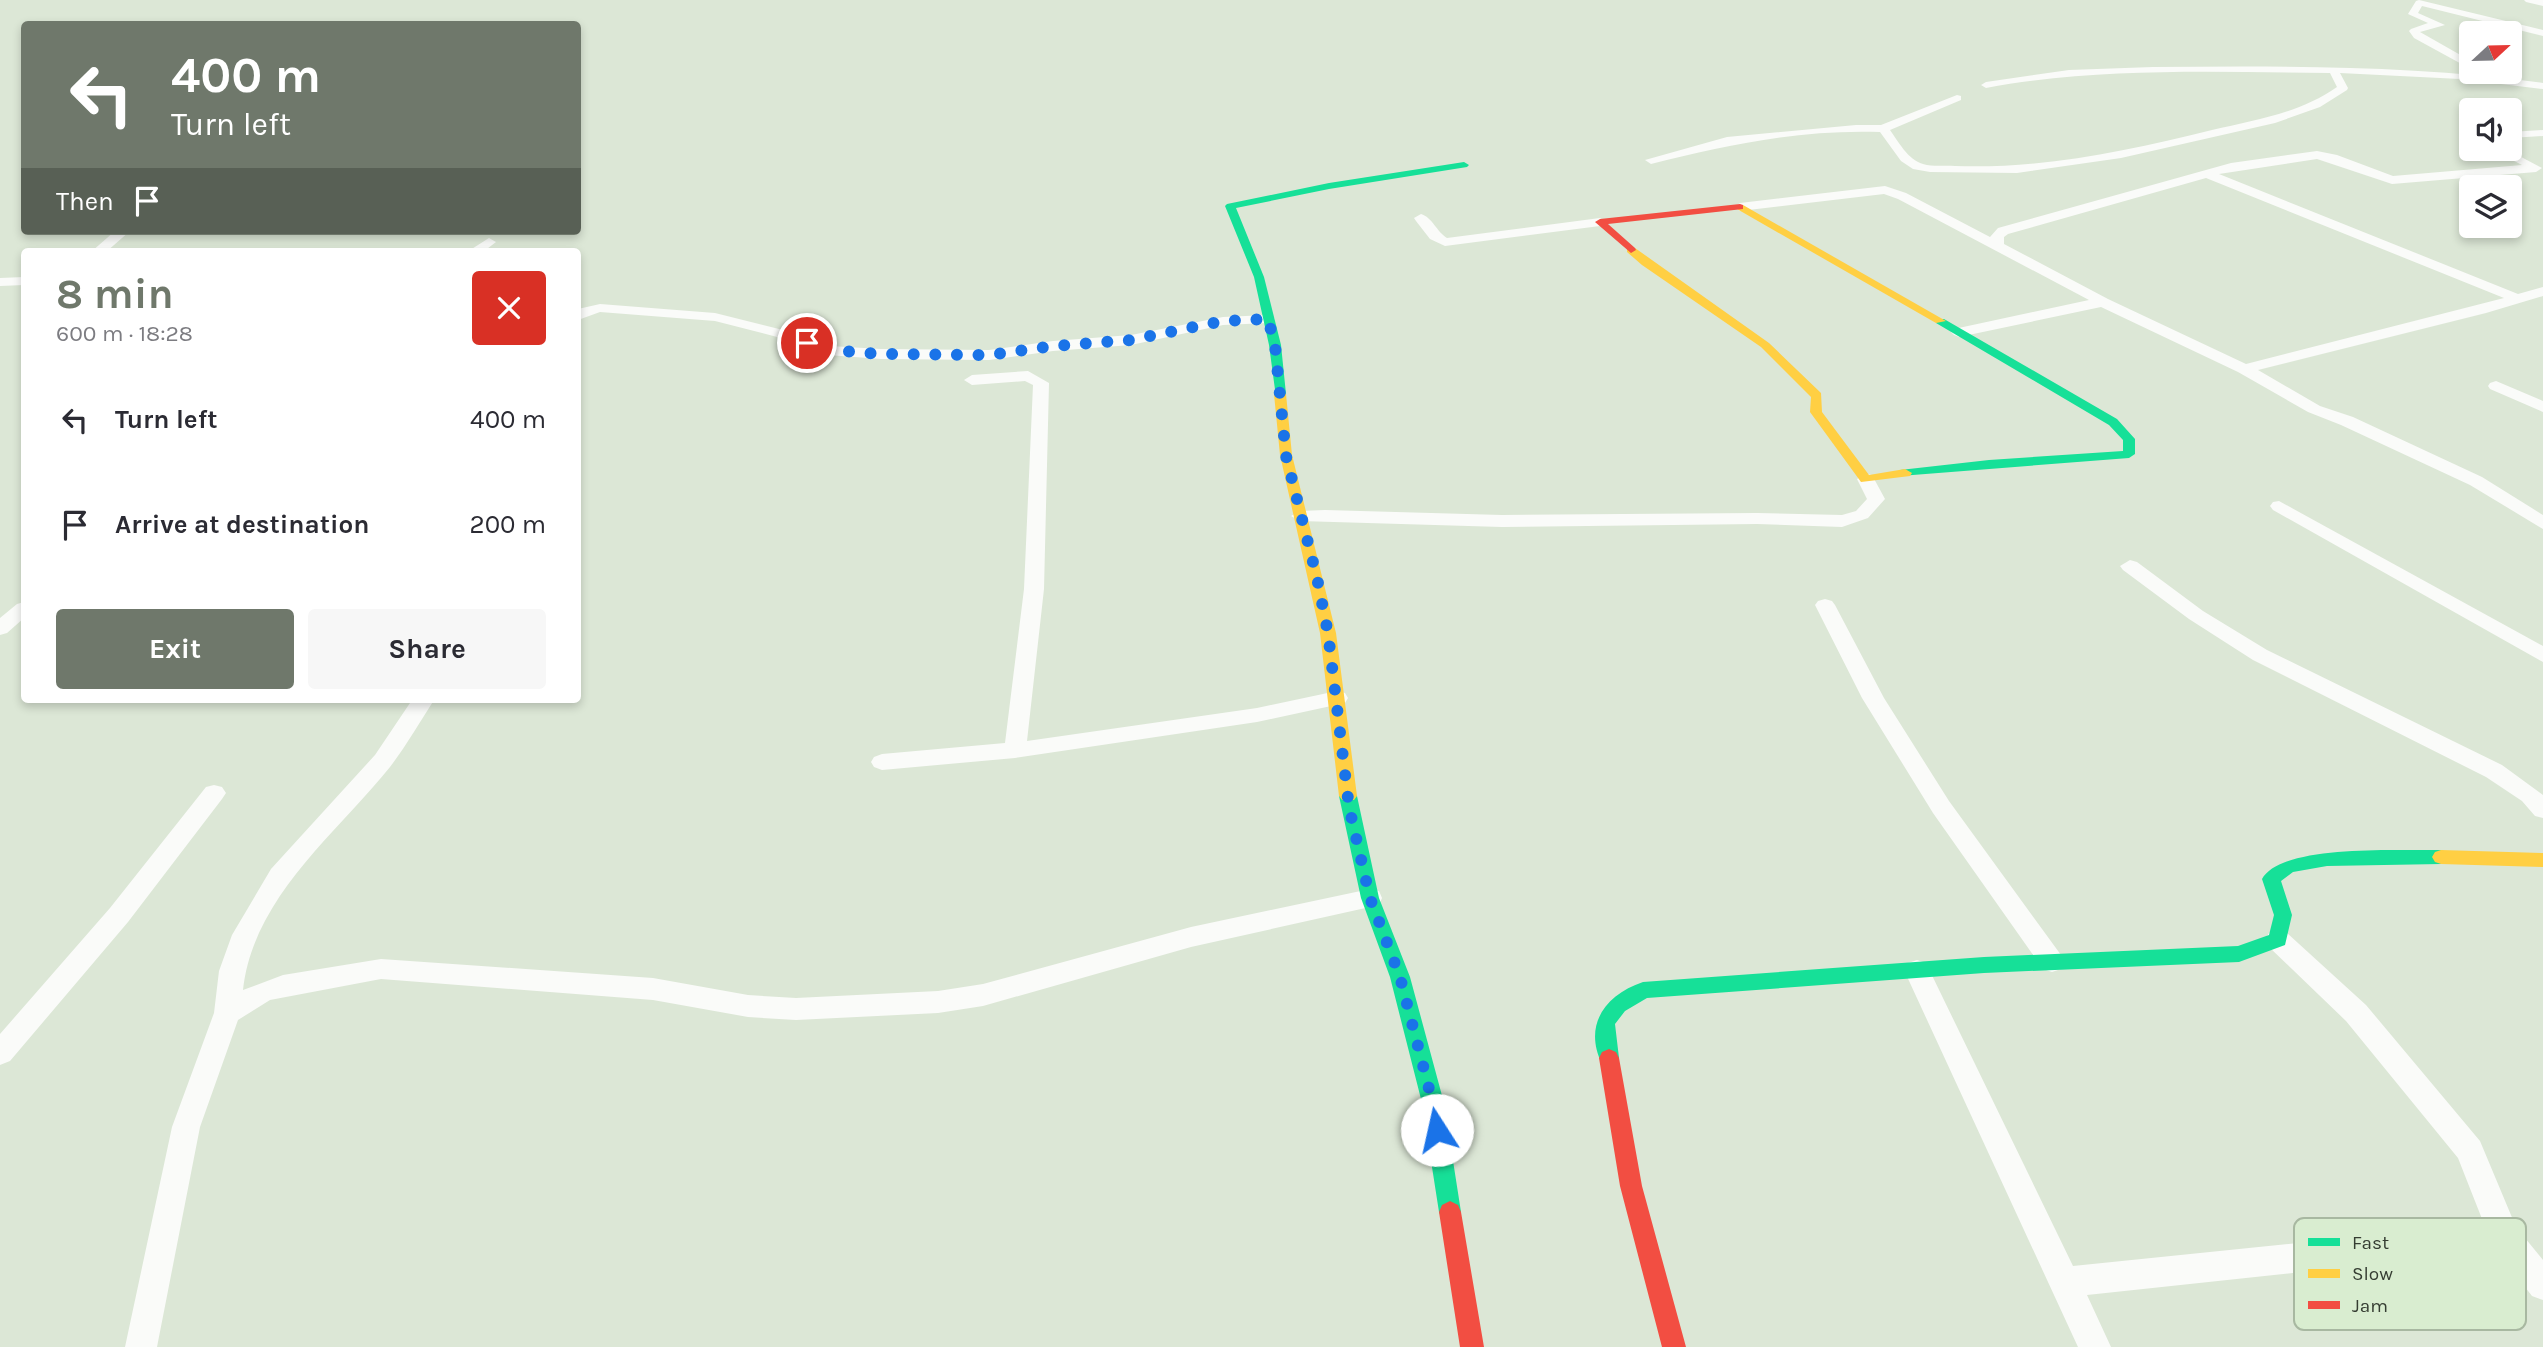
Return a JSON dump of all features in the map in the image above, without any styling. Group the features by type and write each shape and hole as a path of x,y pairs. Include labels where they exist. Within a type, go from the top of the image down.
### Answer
{"street":[{"path":"2529,0 2543,3"},
{"path":"2459,58 2418,36 2414,31 2440,25 2413,14 2419,3 2493,21"},
{"path":"2522,28 2543,33"},
{"path":"1986,85 2060,74 2181,70 2435,74 2542,86"},
{"path":"1883,129 1907,159 1921,167 1993,172 2094,161 2270,121 2303,109 2334,96 2343,88 2333,71"},
{"path":"2522,80 2542,86"},
{"path":"1651,160 1727,141 1856,128 1883,129 1956,98"},
{"path":"2522,134 2543,133"},
{"path":"1997,247 1997,235 2003,231 2071,209 2231,167 2317,155 2333,158 2392,180 2540,169"},
{"path":"2522,161 2540,169"},
{"path":"1464,165 1354,182 1230,206 1259,277 1275,345 1286,456 1328,633 1349,807 1370,898 1400,977 1433,1104 1472,1347"},
{"path":"2207,174 2518,299"},
{"path":"1421,218 1435,236 1445,242 1885,190 1902,195 2102,302 2244,369 2314,409 2347,421 2476,481 2543,523"},
{"path":"1740,206 2093,408 2124,430 2131,447 2129,454 1965,464 1866,479"},
{"path":"1300,516 1336,514 1420,520 1491,521 1663,518 1842,521 1859,517 1871,508 1876,499 1866,479 1816,412 1817,396 1783,359 1646,263 1600,222"},
{"path":"104,248 118,235"},
{"path":"480,248 489,242"},
{"path":"0,282 21,281"},
{"path":"2244,369 2543,291"},
{"path":"1959,331 2102,302"},
{"path":"581,313 600,308 715,317 786,335 828,350 881,354 989,355 1053,346 1131,340 1223,321 1268,319"},
{"path":"972,380 1028,376 1041,383 1034,589 1016,750"},
{"path":"2496,386 2543,407"},
{"path":"2279,506 2543,655"},
{"path":"2130,566 2196,615 2260,655 2494,771 2530,795 2543,810"},
{"path":"1825,605 1873,698 1941,807 2052,962"},
{"path":"882,762 1016,750 1257,715 1336,698"},
{"path":"141,1347 186,1127 227,1013 232,971 245,935 280,876 383,760 421,703"},
{"path":"0,1053 119,915 214,793"},
{"path":"2278,940 2283,915 2271,879 2288,866 2327,859 2444,857 2543,860"},
{"path":"227,1013 262,992 283,986 381,969 653,989 748,1006 796,1009 938,1002 983,995 1191,937 1370,898"},
{"path":"1674,1347 1654,1278 1609,1080 1605,1022 1618,1005 1643,990 1917,970 2239,954 2278,940"},
{"path":"2278,940 2356,1013 2470,1150 2497,1218"},
{"path":"1917,970 2095,1347"},
{"path":"2064,1282 2294,1258"},
{"path":"2526,1264 2543,1285"}],"traffic: fast":[{"path":"1280,394 1275,345 1259,277 1230,206 1329,186 1464,165"},
{"path":"1905,473 2129,454 2129,439 2113,422 1940,321"},
{"path":"1348,796 1370,898 1400,977 1433,1103 1450,1212"},
{"path":"1609,1058 1605,1022 1618,1005 1643,990 1984,965 2239,954 2278,940 2283,915 2271,879 2288,866 2327,859 2441,857"}],"traffic: slow":[{"path":"1740,207 1940,321"},
{"path":"1631,250 1765,345 1817,396 1816,412 1866,479 1905,473"},
{"path":"1280,394 1286,455 1328,633 1348,796"},
{"path":"2441,857 2543,860"}],"traffic: jam":[{"path":"1631,250 1600,222 1740,207"},
{"path":"1609,1058 1631,1186 1674,1347"},
{"path":"1450,1212 1472,1347"}],"route":[{"path":"807,343 828,350 881,354 989,355 1053,346 1131,340 1223,321 1268,319 1275,345 1286,456 1328,633 1349,807 1370,898 1400,977 1433,1104 1437,1130"}]}
